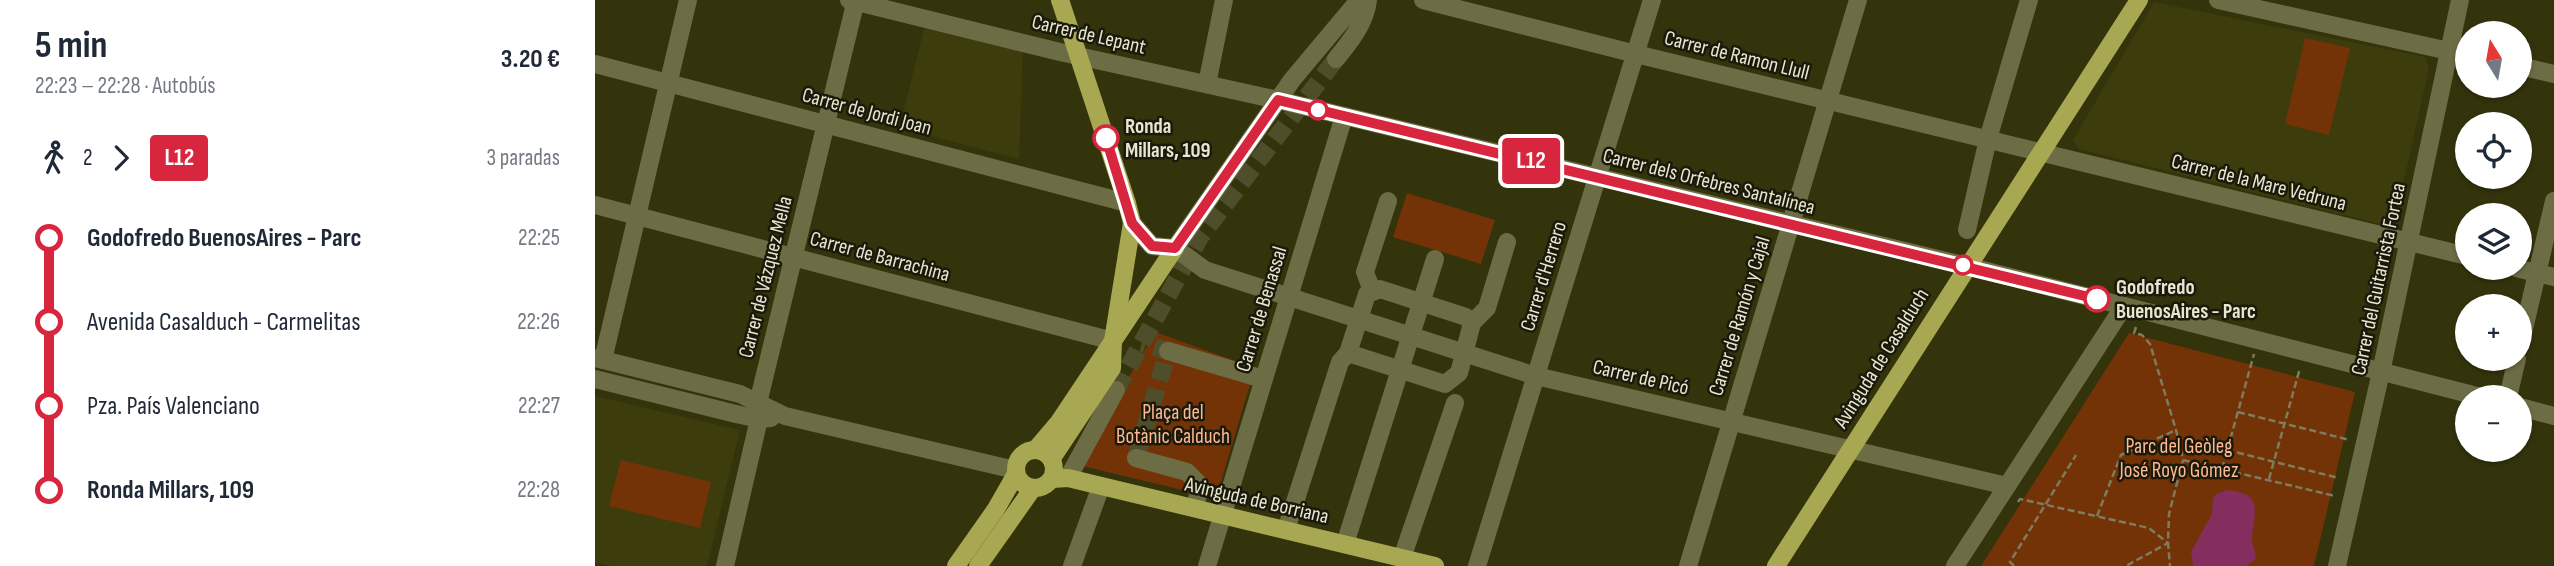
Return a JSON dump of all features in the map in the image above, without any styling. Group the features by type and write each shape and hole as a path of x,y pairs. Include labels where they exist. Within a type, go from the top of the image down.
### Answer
{"main road":[{"path":"1061,0 1132,223 1113,341"},
{"name":"Avinguda de Casalduch","path":"1776,566 2139,0"},
{"path":"1015,472 1022,484 1033,488 1044,486 1053,466 1059,422 1175,248"},
{"path":"956,566 996,509 1015,472 1018,459 1025,452 1053,466"},
{"name":"Avinguda de Borriana","path":"1053,466 1101,486 1435,566"},
{"path":"978,566 1033,488"}],"street":[{"path":"688,0 637,215 599,359 740,394 759,411"},
{"path":"1207,84 1224,0"},
{"path":"1175,248 1291,80 1359,0"},
{"path":"1336,59 1354,37 1369,0"},
{"name":"Carrer de Ramon Llull","path":"1423,0 2041,152"},
{"name":"Carrer d'Herrero","path":"1477,566 1652,0"},
{"name":"Carrer de Ramón y Cajal","path":"1688,566 1858,0"},
{"path":"1967,230 1988,139 2029,0"},
{"path":"2218,0 2455,52"},
{"name":"Carrer del Guitarrista Fortea","path":"2338,566 2460,0"},
{"name":"Carrer de Lepant","path":"854,1 1278,100"},
{"name":"Carrer de Vázquez Mella","path":"725,566 854,1"},
{"name":"Carrer de Jordi Joan","path":"598,62 1127,203"},
{"path":"2532,69 2554,74"},
{"name":"Carrer dels Orfebres Santalínea","path":"1278,100 1967,266 2455,391"},
{"name":"Carrer de Benassal","path":"1207,566 1344,116"},
{"name":"Carrer de la Mare Vedruna","path":"2041,152 2455,253"},
{"path":"1372,291 1365,272 1388,201"},
{"path":"2532,313 2546,275 2554,201"},
{"name":"Carrer de Barrachina","path":"595,205 1113,341"},
{"name":"Carrer de Picó","path":"1132,223 1152,246 1175,248 1205,270 1536,376 2007,486"},
{"path":"1348,353 1445,384 1459,373 1472,323 1487,308 1507,242"},
{"path":"1345,544 1435,259"},
{"path":"1286,530 1340,362 1348,353 1367,294 1380,289 1466,317 1472,323"},
{"path":"1955,566 2007,486 2132,308"},
{"path":"1168,351 1263,379"},
{"path":"595,379 785,416 1015,472"},
{"path":"1053,466 1116,390"},
{"path":"1402,558 1455,403"},
{"path":"2532,410 2554,416"},
{"path":"1136,458 1187,472 1200,485 1195,509"},
{"path":"1072,566 1101,486"}],"path":[{"path":"2132,308 2134,333 2142,335 2150,344 2183,460 2169,514 2170,566"},
{"path":"2222,469 2258,340"},
{"path":"2269,479 2304,352"},
{"path":"2238,412 2365,443"},
{"path":"2097,516 2121,455 2176,430"},
{"path":"2227,450 2356,482"},
{"path":"2014,566 2010,562 2076,455"},
{"path":"2183,460 2352,500"},
{"path":"2020,499 2150,528 2168,543"},
{"path":"2126,566 2168,543"}],"shaded area":[{"path":"2154,2 2425,57 2429,69 2395,220 2388,226 2079,149 2073,140"},
{"path":"926,22 1023,46 1019,159 899,128"},
{"path":"595,396 740,430 707,566 611,566 595,562"},
{"path":"2227,490 2239,492 2252,499 2255,511 2252,539 2256,559 2246,566 2193,566 2191,552 2212,514 2213,498"}],"green space":[{"path":"2305,38 2350,48 2329,135 2285,124"},
{"path":"1407,193 1495,220 1481,264 1393,237"},
{"name":"Plaça del Botànic Calduch","path":"1155,332 1255,368 1216,498 1078,465"},
{"name":"Parc del Geòleg José Royo Gómez","path":"2129,333 2355,392 2314,566 1981,566"},
{"path":"621,460 711,482 700,528 609,506"}],"tunnel":[{"path":"1116,390 1200,237 1336,59"},
{"path":"1136,458 1168,351 1142,343"}],"bus line":[{"name":"L12","path":"1106,138 1132,223 1152,246 1175,248 1278,100 2097,299"}],"place":[{"name":"Ronda Millars, 109","path":"1106,138"},
{"name":"Godofredo BuenosAires - Parc","path":"2097,299"}]}
